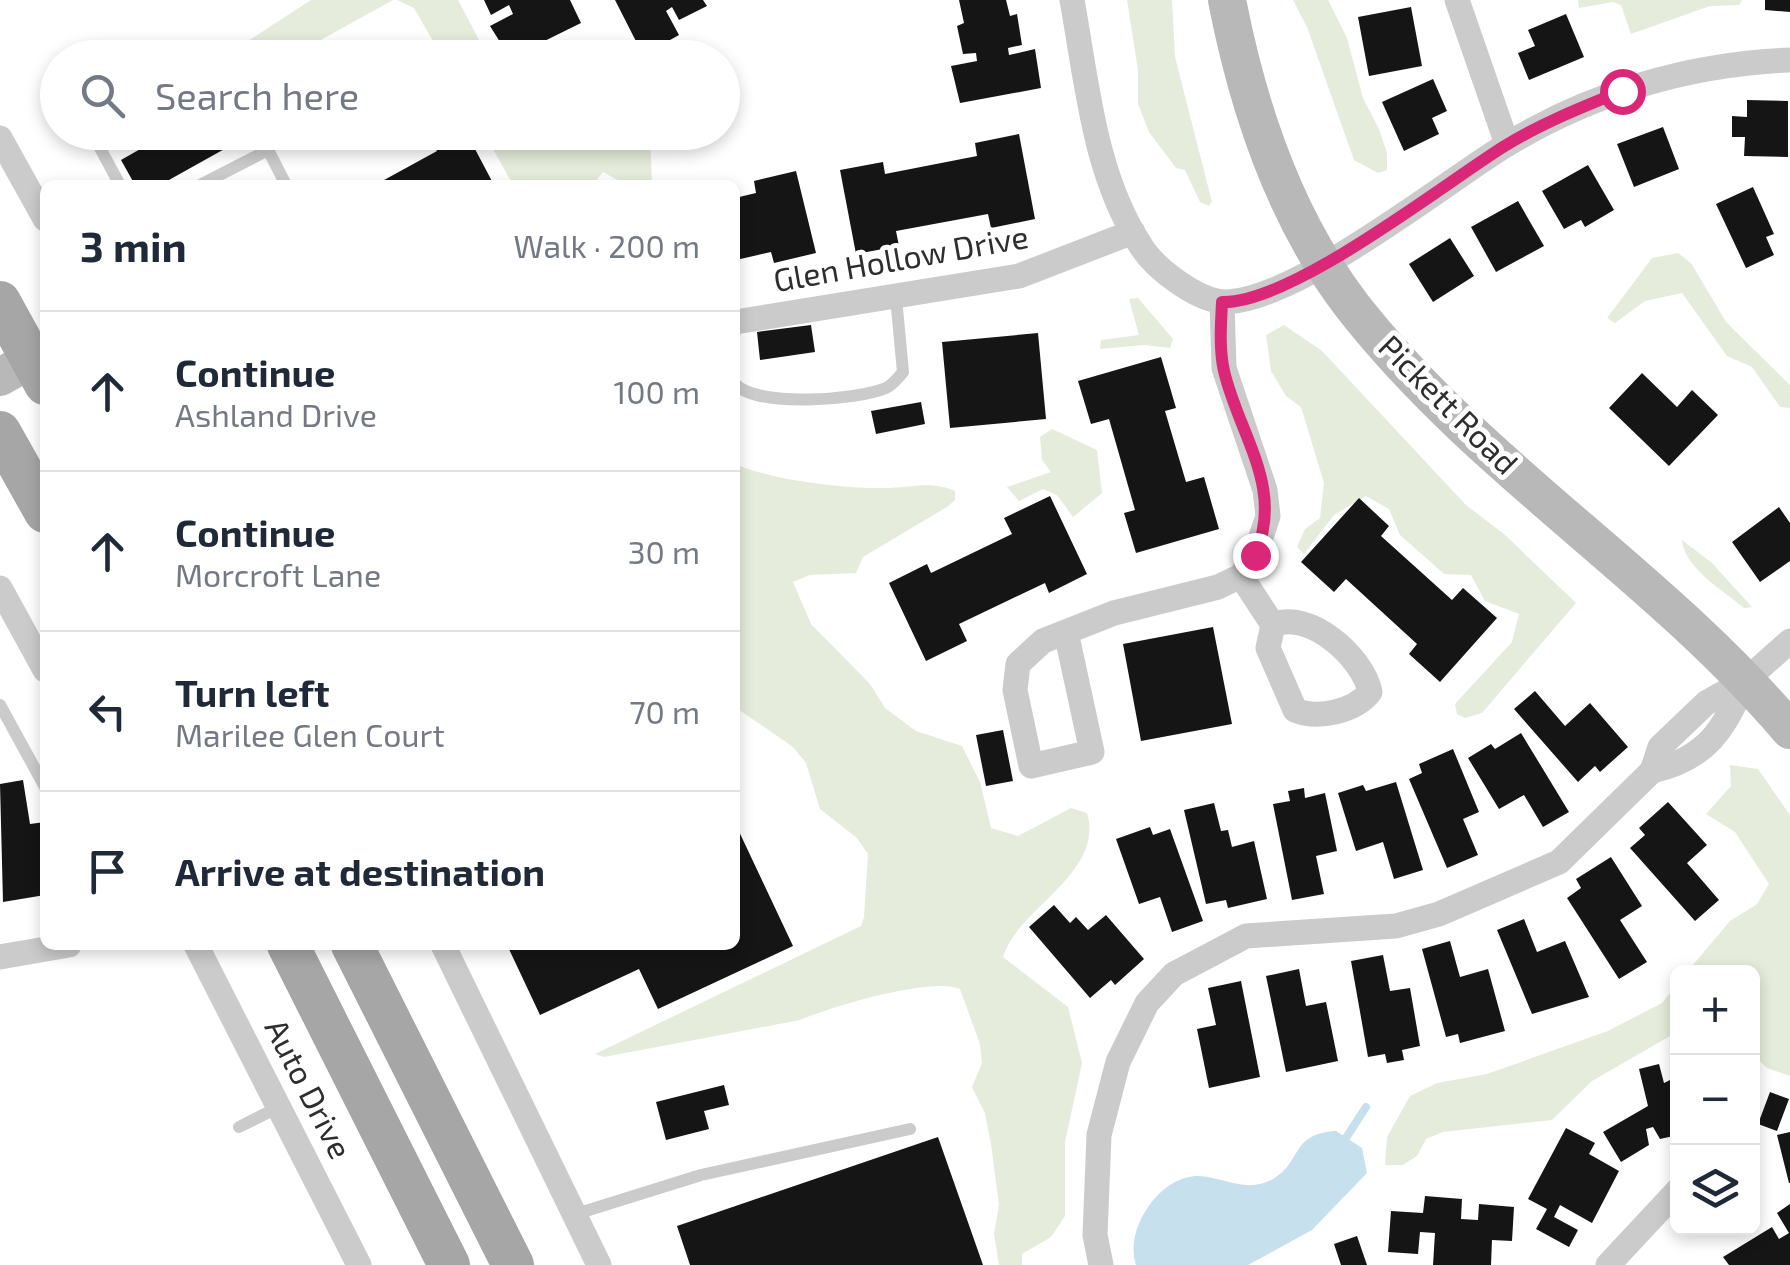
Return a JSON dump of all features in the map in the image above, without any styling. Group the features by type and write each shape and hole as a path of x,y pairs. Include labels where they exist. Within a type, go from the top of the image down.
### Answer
{"main road":[{"path":"0,302 26,373"},
{"path":"0,432 40,503"},
{"path":"291,950 449,1265"},
{"path":"355,950 513,1265"}],"street":[{"path":"1072,0 1101,155 1133,232 1143,250 1173,276 1204,297 1222,302 1256,295 1326,264 1507,144 1572,111 1671,74 1733,62 1790,60"},
{"name":"Pickett Road","path":"1228,0 1241,68 1266,146 1290,202 1352,305 1419,383 1745,681 1790,730"},
{"path":"1457,0 1507,144"},
{"path":"0,138 40,210"},
{"name":"Glen Hollow Drive","path":"740,321 1018,276 1133,232"},
{"path":"1066,632 1092,752 1031,766 1015,690 1018,664 1043,642 1066,632 1152,600 1218,587 1241,576 1255,555 1268,516 1260,466 1224,368 1222,302"},
{"path":"1241,576 1273,625"},
{"path":"0,588 40,661"},
{"path":"1652,771 1660,747 1678,729 1706,703 1745,681 1790,640"},
{"path":"1101,1265 1094,1236 1099,1134 1118,1062 1148,1002 1174,974 1246,936 1396,926 1485,898 1558,862 1652,771 1701,753 1727,724 1745,681"},
{"path":"1678,729 1701,753"},
{"path":"0,957 40,950"},
{"name":"Auto Drive","path":"199,950 359,1265"},
{"path":"445,950 599,1265"},
{"path":"1608,1265 1670,1199"}],"lane":[{"path":"101,150 117,180"},
{"path":"210,180 268,150 283,180"},
{"path":"740,387 758,396 794,402 888,388 904,372 896,298"},
{"path":"0,704 40,778"},
{"path":"239,1127 281,1106"},
{"path":"576,1214 701,1174 910,1129"}],"green space":[{"path":"311,0 393,0 321,40 249,40"},
{"path":"397,0 458,0 479,40 432,40 414,8"},
{"path":"1127,0 1172,0 1175,57 1212,202 1209,206 1200,202 1185,170 1176,168 1149,132 1138,104 1138,70"},
{"path":"1293,0 1328,0 1347,38 1363,98 1379,129 1387,153 1387,170 1378,173 1354,160 1307,27"},
{"path":"1578,0 1742,0 1739,5 1710,6 1631,34 1621,5 1613,2 1579,8"},
{"path":"493,150 651,150 652,180 618,180 603,172 597,180 510,180"},
{"path":"1678,253 1691,263 1726,322 1790,385 1790,408 1780,407 1752,367 1727,356 1682,293 1645,301 1615,323 1607,318 1652,258"},
{"path":"1138,298 1173,339 1170,348 1144,345 1100,349 1101,340 1139,335 1129,299"},
{"path":"1284,325 1322,351 1466,505 1504,534 1576,603 1482,713 1465,718 1457,714 1455,704 1512,642 1519,614 1485,601 1471,575 1444,574 1400,535 1389,509 1366,496 1334,515 1304,554 1297,547 1305,529 1320,518 1324,483 1301,407 1286,396 1271,371 1266,335"},
{"path":"1052,429 1097,450 1102,493 1073,517 1057,495 1043,489 1019,501 1007,487 1051,472 1042,460 1040,437"},
{"path":"740,466 768,475 829,485 929,485 955,491 955,500 947,507 863,557 856,573 810,575 793,582 811,624 870,684 885,708 916,731 962,746 980,782 991,828 1018,836 1071,808 1087,813 1089,835 1084,854 1025,922 1003,957 1068,1007 1082,1063 1065,1142 1065,1216 1051,1237 1022,1254 1022,1265 999,1265 994,1234 999,1205 991,1144 985,1113 972,1087 982,1063 980,1044 960,989 946,986 905,990 800,1020 604,1057 595,1054 861,926 868,854 857,838 820,809 806,763 793,747 740,710"},
{"path":"1682,540 1712,563 1752,607 1744,608 1706,578 1690,560"},
{"path":"1730,765 1758,769 1790,815 1790,1076 1760,1062 1760,965 1693,965 1730,921 1757,904 1769,884 1735,832 1706,814 1731,786"},
{"path":"1670,993 1670,1036 1592,1081 1552,1120 1443,1132 1426,1139 1417,1156 1403,1165 1385,1165 1387,1137 1410,1096 1437,1083 1487,1074 1608,1031 1662,1003"}],"water":[{"path":"1336,1131 1362,1148 1367,1173 1312,1230 1248,1265 1136,1265 1135,1236 1140,1221 1170,1185 1198,1176 1245,1185 1263,1183 1282,1172 1311,1137"}],"building":[{"path":"484,0 570,0 581,23 547,40 499,40 490,26 513,14 509,5 491,15"},
{"path":"615,0 703,0 707,6 679,20 672,7 666,11 679,35 670,40 635,40"},
{"path":"959,0 1006,0 1010,16 1017,14 1022,45 1008,48 1009,55 1035,49 1041,88 960,103 951,66 977,61 976,53 963,54 957,26 964,23"},
{"path":"1765,0 1790,0 1790,12 1765,10"},
{"path":"1411,7 1422,66 1369,76 1358,17"},
{"path":"1566,14 1584,57 1529,80 1518,53 1535,46 1528,30"},
{"path":"1433,79 1447,111 1432,118 1439,134 1404,151 1382,102"},
{"path":"1747,100 1788,101 1788,157 1744,156 1745,137 1732,137 1732,116 1747,117"},
{"path":"1663,127 1679,169 1634,187 1617,144"},
{"path":"1019,134 1035,219 991,228 988,214 896,231 899,246 856,254 840,170 883,162 885,174 977,156 975,143"},
{"path":"138,150 223,150 169,180 132,180 121,160"},
{"path":"476,150 491,180 384,180 437,151"},
{"path":"1588,165 1614,210 1585,227 1581,220 1564,229 1542,191"},
{"path":"796,171 816,253 774,263 771,252 740,259 740,197 756,193 754,181"},
{"path":"1753,187 1774,234 1766,237 1774,255 1746,268 1716,204"},
{"path":"1518,201 1544,246 1496,272 1471,227"},
{"path":"1450,238 1474,276 1433,302 1409,264"},
{"path":"811,325 815,352 760,360 757,332"},
{"path":"1038,333 1046,419 950,428 942,342"},
{"path":"1161,357 1176,408 1165,411 1186,482 1204,477 1219,529 1136,553 1124,513 1135,510 1109,419 1091,424 1078,381"},
{"path":"1642,373 1677,407 1692,390 1718,415 1669,466 1609,408"},
{"path":"921,402 925,424 876,434 871,411"},
{"path":"1050,496 1087,574 1049,593 1045,583 959,624 967,641 926,661 889,583 927,564 931,573 1012,534 1004,518"},
{"path":"1359,498 1389,526 1381,536 1452,600 1463,588 1497,618 1440,682 1409,654 1417,644 1346,579 1334,592 1301,562"},
{"path":"1779,507 1790,523 1790,561 1760,582 1732,542"},
{"path":"1213,627 1232,724 1141,741 1123,644"},
{"path":"1535,691 1565,726 1590,703 1628,747 1600,772 1595,766 1578,782 1514,709"},
{"path":"1003,730 1013,781 986,786 976,735"},
{"path":"1521,733 1569,812 1543,827 1524,795 1499,809 1468,758 1491,744 1495,749"},
{"path":"1453,749 1479,812 1463,819 1478,855 1447,868 1409,779 1422,773 1419,764"},
{"path":"23,780 30,824 40,823 40,896 3,902 0,784"},
{"path":"1396,782 1423,870 1394,879 1383,842 1356,851 1338,793 1363,785 1366,791"},
{"path":"1304,788 1305,798 1325,793 1337,851 1316,856 1324,894 1292,900 1273,804 1290,801 1288,791"},
{"path":"1668,802 1707,845 1687,863 1719,900 1695,921 1630,848 1645,835 1639,828"},
{"path":"1214,803 1221,831 1228,830 1232,847 1254,841 1267,899 1228,908 1226,900 1206,904 1184,810"},
{"path":"1150,827 1153,835 1170,829 1203,921 1172,932 1160,897 1139,904 1116,839"},
{"path":"740,834 793,946 658,1009 639,969 540,1015 509,950 740,950"},
{"path":"1611,857 1642,906 1620,920 1647,962 1619,979 1567,898 1581,888 1576,879"},
{"path":"1054,905 1070,923 1076,917 1088,930 1106,915 1144,959 1115,985 1111,980 1090,998 1029,927"},
{"path":"1524,919 1537,952 1565,941 1589,997 1532,1014 1497,930"},
{"path":"1450,941 1460,977 1488,969 1505,1031 1460,1043 1458,1034 1446,1037 1422,949"},
{"path":"1383,955 1390,991 1410,988 1420,1046 1402,1050 1404,1060 1387,1063 1385,1054 1368,1057 1351,961"},
{"path":"1299,969 1306,1006 1326,1002 1338,1061 1286,1072 1266,976"},
{"path":"1241,981 1260,1077 1209,1088 1197,1029 1216,1025 1208,988"},
{"path":"1659,1064 1664,1083 1670,1080 1670,1137 1660,1139 1653,1127 1646,1129 1649,1145 1621,1162 1603,1132 1648,1106 1639,1069"},
{"path":"724,1085 729,1105 704,1111 709,1129 666,1140 656,1102"},
{"path":"1770,1092 1789,1099 1777,1131 1760,1125"},
{"path":"1566,1128 1595,1143 1589,1154 1619,1171 1592,1223 1560,1205 1554,1217 1578,1230 1569,1247 1536,1229 1547,1209 1528,1199"},
{"path":"1790,1132 1790,1183 1789,1183 1777,1135"},
{"path":"938,1137 983,1265 690,1265 677,1226"},
{"path":"1425,1196 1462,1199 1461,1219 1478,1220 1479,1204 1514,1207 1512,1241 1492,1240 1491,1265 1433,1265 1435,1233 1420,1232 1418,1254 1388,1252 1391,1211 1423,1213"},
{"path":"1790,1204 1790,1265 1729,1265 1723,1257 1772,1227 1779,1239 1789,1233 1777,1213"},
{"path":"1357,1236 1367,1265 1341,1265 1334,1244"}],"waterway":[{"path":"1344,1141 1366,1107"}],"route":[{"path":"1255,555 1268,516 1265,490 1224,368 1222,302 1256,295 1326,264 1507,144 1622,91"}]}
